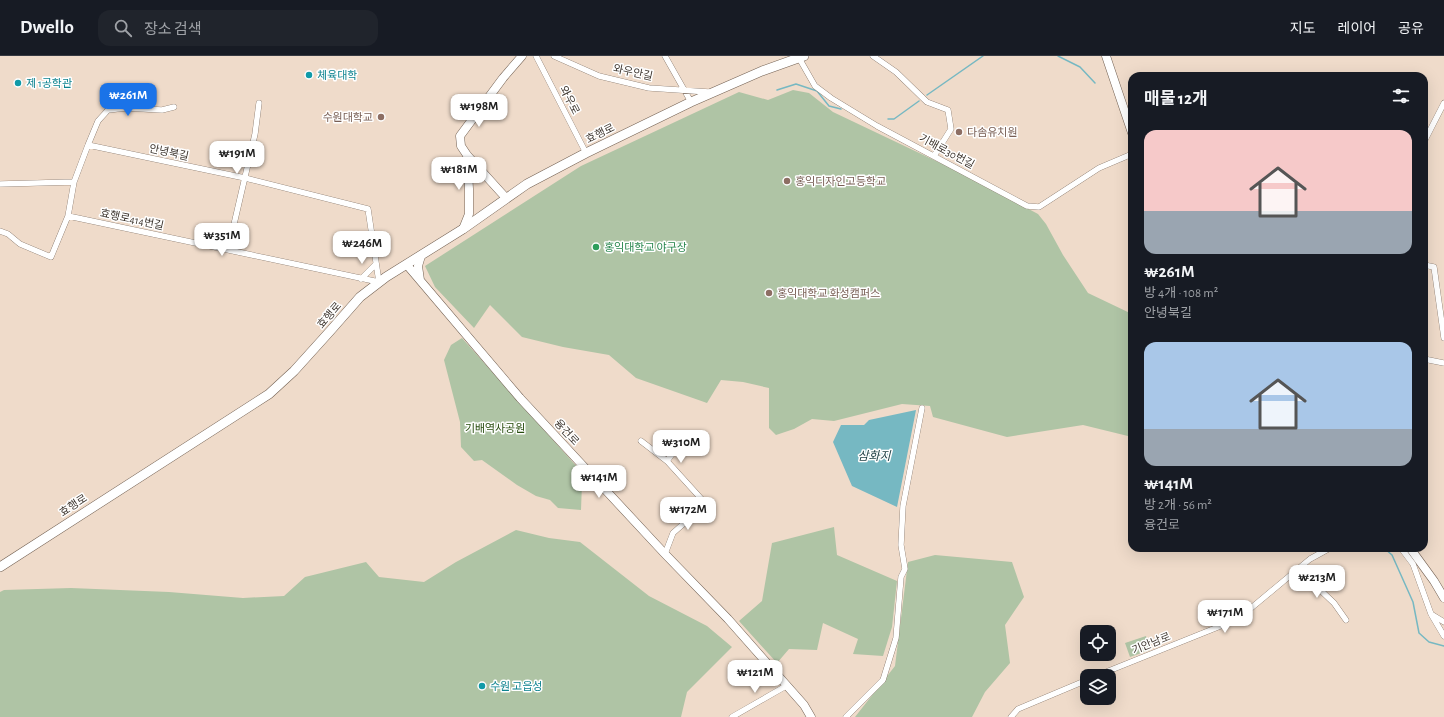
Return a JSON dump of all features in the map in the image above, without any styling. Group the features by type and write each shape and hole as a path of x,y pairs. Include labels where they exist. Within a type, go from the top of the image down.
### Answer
{"main road":[{"name":"효행로","path":"0,567 269,394 294,371 360,297 379,282 464,229 527,184 586,153 691,102 762,71 801,57"}],"street":[{"path":"506,198 460,146 460,136 503,78 522,56"},
{"name":"와우로","path":"536,56 586,153"},
{"name":"와우안길","path":"554,56 599,76 649,88 713,92"},
{"path":"665,56 691,102"},
{"path":"873,56 896,72 927,102 948,110 951,129 934,156"},
{"path":"1106,56 1128,121"},
{"name":"기배로30번길","path":"801,57 815,86 831,98 877,126 1027,206 1039,207 1099,168 1128,156"},
{"path":"228,250 255,134 259,103"},
{"path":"1428,134 1444,103"},
{"path":"0,231 8,234 20,244 52,257 68,216 74,182 98,121 108,110 126,108 162,110 174,107"},
{"name":"안녕북길","path":"88,145 245,178 368,209 379,282"},
{"path":"464,229 469,214 470,189 467,155"},
{"path":"0,184 74,182"},
{"name":"효행로414번길","path":"68,216 379,282"},
{"path":"420,281 418,266 421,256"},
{"path":"361,278 376,264"},
{"name":"융건로","path":"407,265 520,398 665,554 728,619 804,705 811,717"},
{"path":"1428,266 1434,267 1444,338"},
{"path":"1428,360 1444,363"},
{"path":"846,717 883,680 896,638 901,577 905,569 901,545 903,506 922,408"},
{"path":"641,441 667,461 706,504 673,533 665,554"},
{"path":"667,461 681,442"},
{"name":"기안남로","path":"1113,669 1238,619 1310,559 1323,552"},
{"path":"1404,552 1413,564 1431,614 1444,636"},
{"path":"1413,552 1434,580 1444,598"},
{"path":"1298,569 1334,603 1346,620"},
{"path":"1431,614 1444,622"},
{"path":"1011,717 1018,709 1080,683"},
{"path":"732,717 786,686"}],"green space":[{"path":"793,90 809,93 833,112 955,170 1038,214 1046,224 1063,255 1088,293 1128,312 1128,436 1083,425 1007,437 933,417 930,406 902,404 834,421 812,419 794,429 776,435 769,428 769,388 743,382 721,380 707,403 636,378 609,355 563,347 522,337 490,305 474,328 435,287 425,266 581,166 739,92 768,100"},
{"name":"기배역사공원","path":"462,338 587,478 582,483 581,510 558,508 550,500 536,496 517,485 482,460 474,461 461,447 460,422 444,360 451,345"},
{"path":"834,527 837,555 897,581 892,627 883,656 853,654 858,639 823,623 817,650 789,649 777,663 739,621 762,601 772,543"},
{"path":"516,530 549,538 580,542 649,596 707,626 732,647 687,692 681,717 0,717 0,592 4,590 71,588 169,592 243,598 284,596 305,577 366,562 379,577 424,582 456,562"},
{"path":"935,555 1012,562 1024,597 1005,625 1010,663 985,692 972,717 855,717 895,666 908,562"},
{"path":"1146,636 1150,650 1130,657 1125,643"}],"water":[{"name":"삼화지","path":"916,410 897,507 852,486 833,442 841,425 864,425 869,420"}],"waterway":[{"path":"927,95 983,56"},
{"path":"1058,56 1080,67 1095,83"},
{"path":"777,90 796,84 817,91 829,106 841,109"},
{"path":"888,119 894,119 919,101"},
{"path":"1389,552 1392,555 1413,602 1419,633 1429,642 1444,646"}],"place":[{"name":"체육대학","path":"309,75"},
{"name":"제 1공학관","path":"18,83"},
{"name":"수원대학교","path":"381,117"},
{"name":"다솜유치원","path":"959,132"},
{"name":"홍익디자인고등학교","path":"787,181"},
{"name":"홍익대학교 야구장","path":"596,247"},
{"name":"홍익대학교 화성캠퍼스","path":"769,293"},
{"name":"수원 고읍성","path":"482,686"}]}
